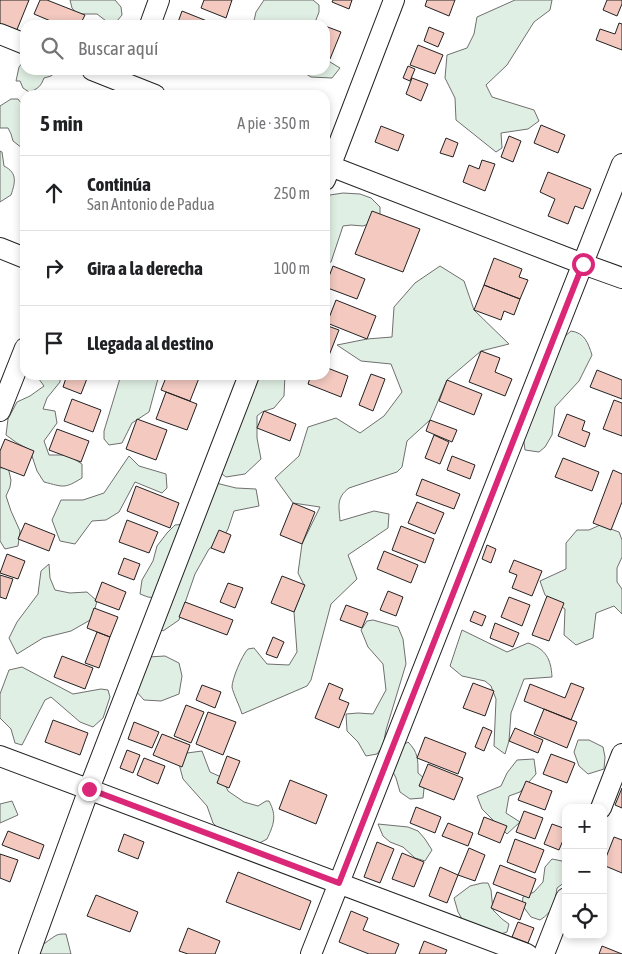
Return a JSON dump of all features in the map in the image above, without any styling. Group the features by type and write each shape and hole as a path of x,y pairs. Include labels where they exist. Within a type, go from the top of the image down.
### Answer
{"street":[{"path":"152,20 160,0"},
{"path":"330,162 394,0"},
{"path":"0,34 20,42"},
{"path":"106,75 144,90"},
{"path":"311,954 622,164"},
{"path":"330,171 622,278"},
{"path":"0,248 20,256"},
{"path":"0,411 20,361"},
{"path":"29,954 89,789 247,380"},
{"path":"603,804 622,754"},
{"path":"0,756 527,954"},
{"path":"544,954 562,908"}],"green space":[{"path":"70,0 115,0 121,7 122,15 118,20 105,20 97,14 77,14 72,8"},
{"path":"264,0 313,0 319,5 316,20 254,20 256,12"},
{"path":"515,0 552,0 550,10 534,22 507,65 486,85 492,97 534,110 539,121 528,129 501,133 502,148 496,152 456,120 455,98 445,78 447,55 467,48 474,34 477,17"},
{"path":"330,62 340,68 332,78 311,77 308,75 330,75"},
{"path":"20,66 20,75 52,75 44,78 35,90 26,90 20,81 16,81"},
{"path":"11,99 18,99 20,102 20,146 13,141 8,128 0,128 0,106"},
{"path":"0,151 2,152 4,166 12,172 14,186 11,195 0,202"},
{"path":"343,193 360,194 371,198 380,207 380,220 363,226 343,226 330,262 330,195"},
{"path":"440,266 464,281 474,310 509,344 481,351 447,380 430,420 407,441 402,467 397,472 349,488 342,495 339,503 340,521 374,511 389,514 388,528 348,555 357,579 331,604 311,680 307,686 242,714 232,687 238,667 248,649 254,648 267,664 289,665 297,652 294,612 304,585 298,573 302,544 320,507 293,503 275,478 299,456 308,427 336,418 360,433 384,416 402,392 391,364 361,361 337,345 367,339 392,337 394,307 415,283"},
{"path":"571,331 583,336 592,355 579,381 555,407 552,435 545,447 539,452 525,450 523,435 564,337"},
{"path":"40,380 60,380 47,398 43,409 55,411 57,423 44,441 49,455 68,455 82,464 82,478 64,486 44,482 37,471 30,450 6,435 8,419 17,402 44,386"},
{"path":"119,380 158,380 149,412 132,423 122,443 109,445 104,439 104,431"},
{"path":"255,380 285,380 284,396 274,408 257,416 257,438 261,459 245,474 226,477 218,471"},
{"path":"129,456 139,466 166,474 167,488 162,493 135,482 119,512 106,520 92,521 75,544 60,541 52,520 61,500 83,500 104,493"},
{"path":"8,467 11,480 6,496 20,531 18,546 5,549 0,541 0,468"},
{"path":"216,483 236,488 256,489 259,506 234,511 222,540 209,549 195,574 179,620 163,631 152,619 156,598 140,594 142,580 153,561 157,546 175,525 185,524"},
{"path":"600,525 619,532 622,540 622,557 617,568 617,582 622,589 622,614 614,606 596,613 593,638 576,645 564,635 565,609 545,595 540,581 566,569 566,543 577,530 589,530"},
{"path":"49,564 50,578 55,590 70,593 87,592 97,601 92,619 71,631 43,638 17,654 9,638 17,622 38,594 41,571"},
{"path":"373,620 398,627 403,639 406,664 383,746 377,754 366,756 358,742 347,731 346,714 373,714 386,690 383,664 368,647 361,630 367,621"},
{"path":"462,630 507,652 528,643 534,645 549,660 552,677 524,679 511,713 509,741 505,754 494,746 496,699 491,686 485,681 462,676 450,666"},
{"path":"165,656 179,663 182,676 179,694 161,701 144,700 134,689 148,657"},
{"path":"22,667 73,694 101,689 108,690 110,697 103,718 93,727 80,722 51,697 45,700 22,745 15,743 11,729 0,718 0,694 9,670"},
{"path":"578,740 589,740 603,747 605,757 604,769 588,774 579,766 574,752"},
{"path":"408,742 417,756 418,773 425,779 423,798 410,799 400,792 391,768 400,747"},
{"path":"202,751 210,772 221,777 228,791 244,802 258,806 269,801 274,820 267,839 254,846 224,834 213,823 207,806 183,779 179,764 187,753"},
{"path":"534,759 536,774 520,792 509,796 506,813 520,822 507,834 482,809 477,796 501,786 507,773 517,760"},
{"path":"12,801 18,815 0,823 0,804"},
{"path":"378,824 408,827 418,831 432,850 425,861 415,858 403,847 390,842 383,836"},
{"path":"552,859 562,861 562,884 557,888 551,910 540,920 531,917 522,905 523,897 534,892 543,882 545,867"},
{"path":"488,883 491,890 493,910 509,924 507,932 498,935 465,924 458,912 454,898 470,886"},
{"path":"66,934 71,954 32,954 55,936"}],"building":[{"path":"0,0 29,0 16,32 0,25"},
{"path":"40,0 47,0 85,15 82,20 48,20 34,14"},
{"path":"204,0 232,0 226,18 201,8"},
{"path":"333,0 352,0 349,9 332,2"},
{"path":"427,0 455,0 449,16 425,6"},
{"path":"607,0 622,0 617,16 603,10"},
{"path":"182,11 204,20 179,20"},
{"path":"619,23 622,24 622,50 596,40 600,29 615,34"},
{"path":"429,27 444,33 438,47 424,41"},
{"path":"330,28 341,32 330,59"},
{"path":"418,45 443,55 435,74 410,65"},
{"path":"408,66 415,69 410,81 403,78"},
{"path":"412,78 428,84 421,101 406,94"},
{"path":"541,125 565,135 558,153 534,143"},
{"path":"381,126 404,135 398,151 375,142"},
{"path":"509,136 521,141 513,162 501,157"},
{"path":"446,138 458,143 453,157 440,153"},
{"path":"482,160 495,164 485,191 463,182 469,165 479,169"},
{"path":"548,172 591,189 583,209 575,206 568,224 548,216 555,199 540,192"},
{"path":"372,211 420,229 403,272 355,254"},
{"path":"494,258 522,269 519,277 528,280 520,299 484,285"},
{"path":"333,266 365,279 357,299 330,289 330,274"},
{"path":"484,285 520,299 514,315 504,311 501,320 474,310"},
{"path":"336,300 376,316 367,339 330,324 330,315"},
{"path":"330,327 339,330 330,353"},
{"path":"481,351 500,358 495,372 512,379 505,396 469,382"},
{"path":"330,369 348,376 341,397 308,384 309,380 330,380"},
{"path":"597,370 622,380 622,399 590,387"},
{"path":"371,374 385,379 373,411 359,405"},
{"path":"65,380 86,380 81,394 63,387"},
{"path":"165,380 198,380 190,401 161,390"},
{"path":"447,380 482,394 474,415 439,401"},
{"path":"166,392 197,404 187,430 156,419"},
{"path":"72,399 101,410 93,432 64,421"},
{"path":"614,400 622,403 622,436 603,429"},
{"path":"264,411 296,424 290,441 257,428"},
{"path":"567,414 585,421 582,430 590,433 585,447 558,436"},
{"path":"137,419 167,430 156,460 126,449"},
{"path":"430,420 457,430 452,442 426,431"},
{"path":"57,429 89,441 81,462 49,450"},
{"path":"434,435 449,442 440,464 425,458"},
{"path":"5,439 34,451 24,476 0,467 0,451"},
{"path":"452,456 475,465 470,479 447,470"},
{"path":"563,458 599,472 592,491 555,477"},
{"path":"613,470 622,474 622,502 611,530 593,523"},
{"path":"422,479 460,494 454,509 416,495"},
{"path":"136,486 179,503 170,528 127,511"},
{"path":"417,502 444,513 435,534 408,523"},
{"path":"293,503 315,512 302,544 280,535"},
{"path":"127,520 158,532 149,553 119,542"},
{"path":"25,523 55,535 49,551 18,539"},
{"path":"401,526 434,539 425,563 392,550"},
{"path":"219,530 231,535 224,553 211,548"},
{"path":"487,545 496,549 491,563 482,559"},
{"path":"384,551 418,565 411,583 377,569"},
{"path":"7,554 25,561 18,579 0,573"},
{"path":"124,558 140,564 134,580 118,574"},
{"path":"514,560 542,571 532,596 512,588 517,575 509,572"},
{"path":"0,575 13,579 6,599 0,597"},
{"path":"282,576 305,585 294,612 271,603"},
{"path":"102,582 126,592 119,610 95,601"},
{"path":"228,583 243,588 235,608 220,602"},
{"path":"388,591 403,597 396,616 380,610"},
{"path":"547,596 564,603 549,641 532,635"},
{"path":"509,597 530,605 522,626 501,617"},
{"path":"185,602 233,620 227,635 179,617"},
{"path":"346,605 368,613 362,628 340,620"},
{"path":"94,608 118,617 110,637 87,628"},
{"path":"474,611 486,616 482,626 470,621"},
{"path":"495,623 519,633 513,647 490,638"},
{"path":"97,632 110,637 99,668 85,663"},
{"path":"273,637 284,642 277,658 266,654"},
{"path":"62,656 93,668 85,689 54,677"},
{"path":"329,683 343,689 339,699 349,703 339,728 315,718"},
{"path":"473,683 494,691 485,716 463,708"},
{"path":"571,683 584,688 571,720 524,701 530,684 565,698"},
{"path":"202,685 221,692 215,708 196,700"},
{"path":"186,705 204,712 191,743 174,736"},
{"path":"544,709 577,722 567,748 534,734"},
{"path":"208,712 236,722 223,755 196,744"},
{"path":"53,720 88,733 80,755 45,742"},
{"path":"134,722 159,732 152,748 128,739"},
{"path":"483,727 492,731 484,751 475,747"},
{"path":"515,728 543,740 538,753 509,741"},
{"path":"162,734 190,745 182,767 153,755"},
{"path":"425,737 466,753 458,774 417,758"},
{"path":"127,750 140,755 133,773 120,768"},
{"path":"551,754 575,763 567,783 543,774"},
{"path":"227,756 240,761 229,788 217,783"},
{"path":"144,758 165,766 158,784 137,775"},
{"path":"428,764 463,778 454,800 419,786"},
{"path":"290,780 327,795 316,824 279,809"},
{"path":"526,781 552,791 545,810 518,800"},
{"path":"622,788 622,808 615,805"},
{"path":"416,807 441,817 435,833 410,823"},
{"path":"524,811 543,818 535,839 516,832"},
{"path":"484,817 507,826 500,843 478,834"},
{"path":"448,823 473,833 468,846 442,836"},
{"path":"552,824 562,828 562,843 559,850 544,844"},
{"path":"8,831 44,845 39,859 2,845"},
{"path":"124,834 144,842 138,859 118,851"},
{"path":"614,837 622,840 622,873 607,867 607,855"},
{"path":"515,839 544,850 535,873 507,862"},
{"path":"377,842 394,849 380,883 364,877"},
{"path":"469,848 485,855 475,881 458,875"},
{"path":"402,853 424,862 414,887 392,879"},
{"path":"0,854 18,860 10,882 0,878"},
{"path":"500,865 536,879 529,898 493,884"},
{"path":"440,867 458,875 447,903 429,896"},
{"path":"238,872 311,901 300,930 226,902"},
{"path":"497,892 526,903 520,920 491,908"},
{"path":"96,895 138,912 130,932 87,916"},
{"path":"351,911 368,918 363,930 399,944 395,954 369,954 339,942"},
{"path":"518,922 534,928 528,943 512,937"},
{"path":"188,928 220,941 215,954 188,954 179,951"},
{"path":"424,941 447,950 445,954 419,954"},
{"path":"602,946 622,954 599,954"}],"route":[{"path":"89,789 339,883 583,264"}]}
